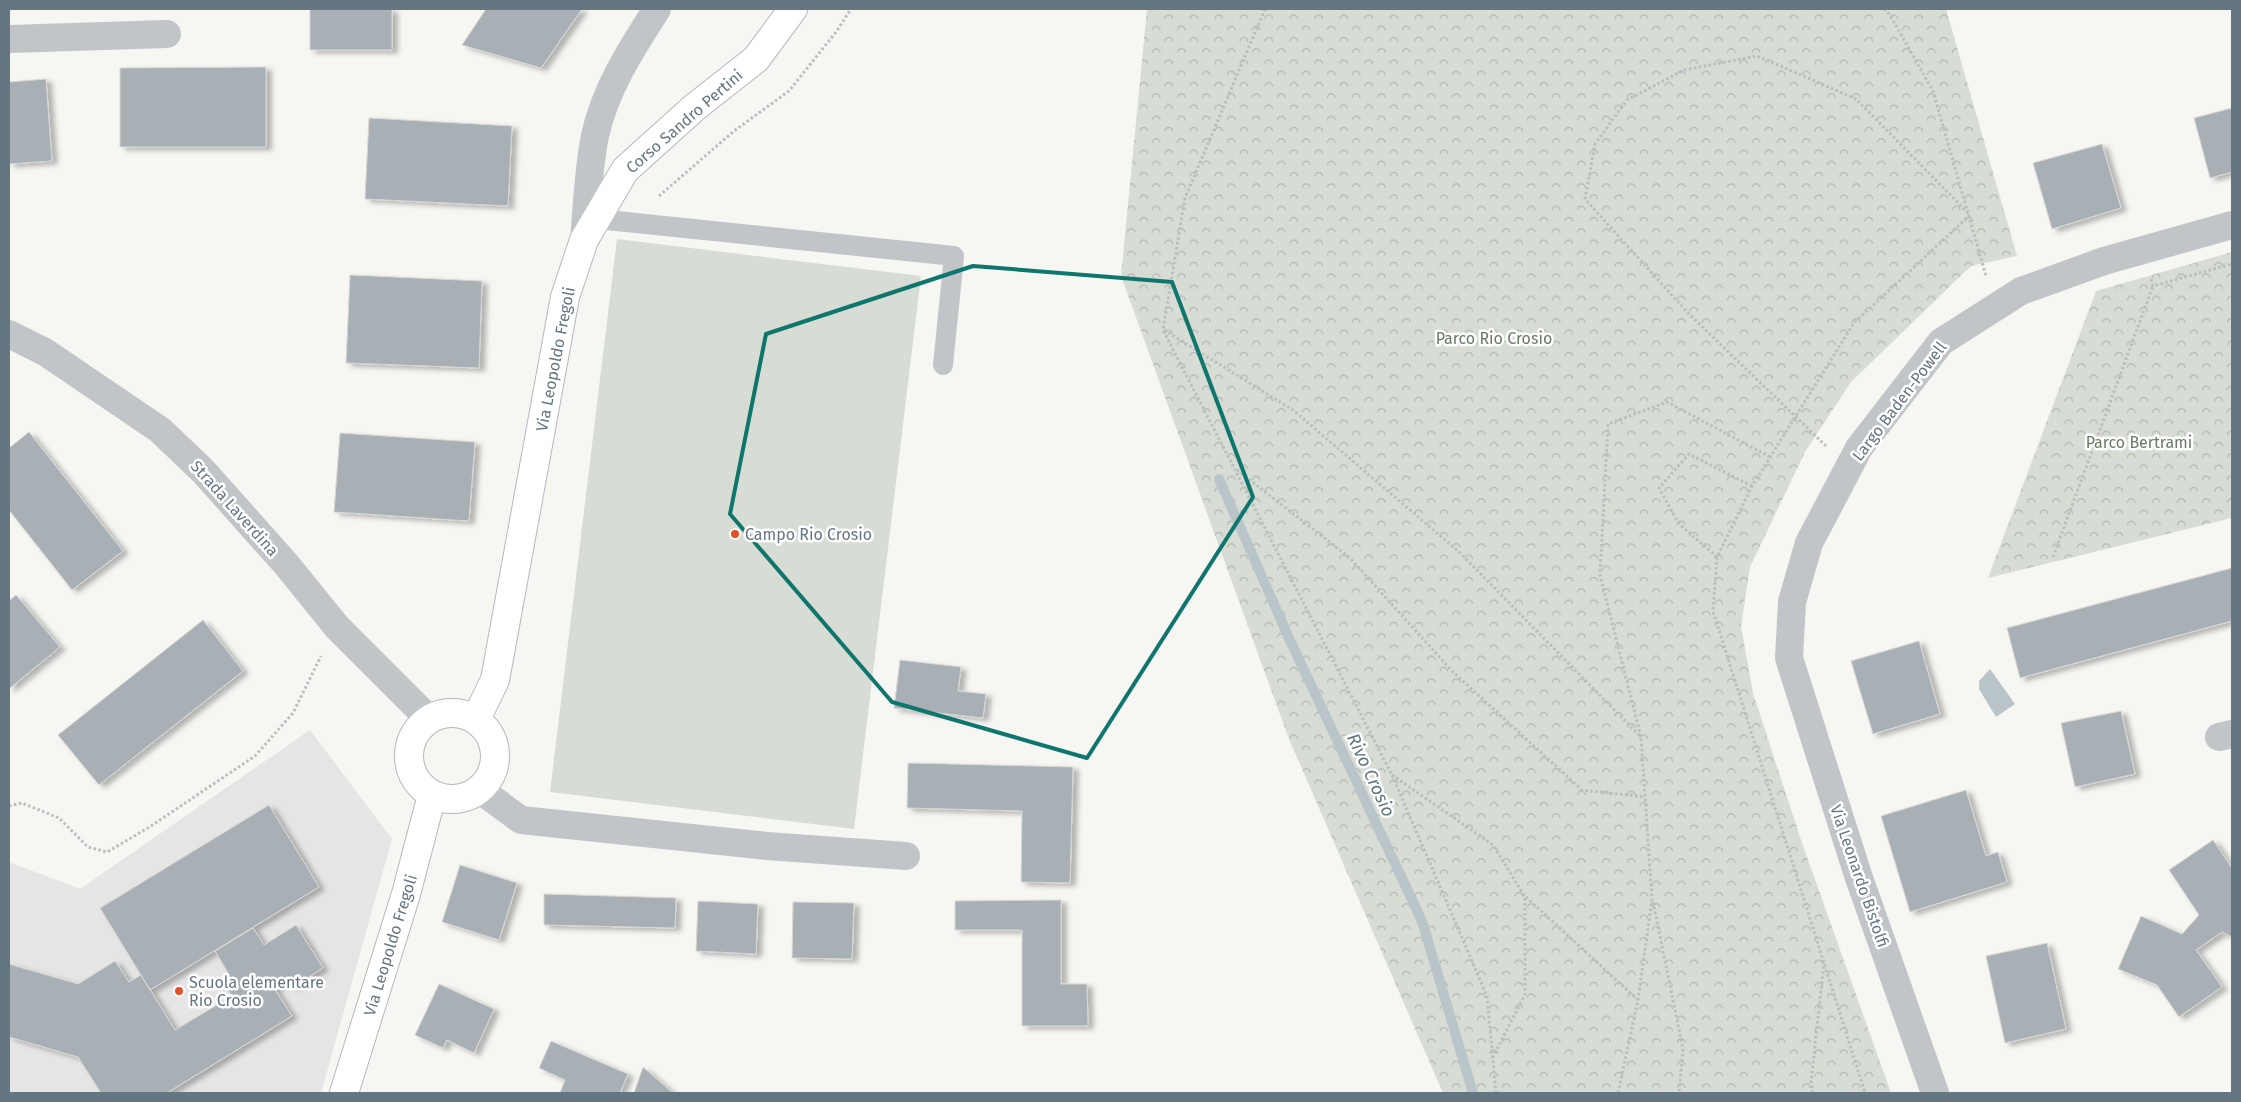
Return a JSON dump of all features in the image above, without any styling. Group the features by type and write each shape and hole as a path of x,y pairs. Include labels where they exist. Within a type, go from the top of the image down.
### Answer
{"street":[{"name":"Via Leopoldo Fregoli","path":"476,720 495,680 565,297 591,229 588,181 595,135 610,90 633,47 657,9"},
{"name":"Corso Sandro Pertini","path":"591,229 625,170 695,107 756,59 783,15"},
{"path":"9,39 167,34"},
{"name":"Largo Baden-Powell","path":"1789,658 1792,602 1809,543 1859,448 1941,342 2021,291 2104,261 2232,225"},
{"name":"Strada Laverdina","path":"9,334 45,352 160,430 203,471 286,564 337,627 429,719"},
{"name":"Via Leonardo Bistolfi","path":"1789,658 1858,875 1936,1093"},
{"path":"441,714 465,714 476,720 490,735 496,754 495,767 489,779 480,790 470,796 457,800 444,799 432,795 414,777 409,764 412,738 429,719 441,714"},
{"path":"480,790 521,820 767,846 906,856"},
{"name":"Via Leopoldo Fregoli","path":"344,1093 406,894 432,795"}],"lane":[{"path":"591,229 954,256 943,365"}],"path":[{"path":"652,202 734,131 789,91 836,32 851,9"},
{"path":"1266,9 1184,198 1163,330 1392,775 1487,996 1496,1093"},
{"path":"1884,9 1890,15 1933,91 1970,215 1995,308"},
{"path":"1849,469 1688,313 1584,199 1596,144 1627,100 1684,70 1757,56 1856,99 1970,215"},
{"path":"1865,1093 1714,611 1717,557 1752,486 1854,323 1970,215"},
{"path":"2053,557 2152,286"},
{"path":"1163,330 1293,410 1460,552 1641,737"},
{"path":"1679,1093 1683,1050 1652,899 1641,737 1600,574 1608,424 1667,402 1770,456"},
{"path":"1717,557 1679,524 1659,488 1689,454 1752,486"},
{"path":"1234,468 1350,558 1452,671 1582,790 1645,797"},
{"path":"9,806 22,803 59,818 88,847 106,852 148,828 255,756 293,714 337,627"},
{"path":"1392,775 1493,845 1526,897 1638,1000"},
{"path":"1493,1058 1525,994 1526,897"},
{"path":"1618,1093 1638,1000 1652,899"},
{"path":"1813,1093 1811,1082 1824,960"}],"highlighted area":[{"path":"973,266 1172,282 1253,497 1087,758 892,702 730,514 766,334"}],"shaded area":[{"path":"1990,669 2015,704 1996,717 1979,689 1979,681"},
{"name":"Scuola elementare Rio Crosio","path":"310,730 392,839 321,1093 9,1093 9,862 80,889"}],"green space":[{"name":"Parco Rio Crosio","path":"1147,9 1946,9 2017,256 1971,266 1851,382 1805,452 1750,567 1741,626 1753,693 1801,840 1891,1093 1443,1093 1289,739 1121,276"},
{"name":"Campo Rio Crosio","path":"617,239 921,276 854,829 550,792"},
{"name":"Parco Bertrami","path":"2232,252 2232,518 1988,578 2096,291"}],"building":[{"path":"310,9 392,9 392,50 310,50"},
{"path":"486,9 582,9 541,68 462,45"},
{"path":"266,67 266,147 120,147 120,68"},
{"path":"46,79 52,161 9,164 9,82"},
{"path":"2232,108 2232,172 2210,178 2194,118"},
{"path":"369,118 512,126 508,206 365,199"},
{"path":"2102,144 2121,208 2052,229 2033,163"},
{"path":"350,275 482,281 479,368 346,363"},
{"path":"29,432 123,551 72,590 9,510 9,448"},
{"path":"340,433 475,442 469,521 334,512"},
{"path":"2232,568 2232,621 2020,678 2007,628"},
{"path":"16,595 60,647 9,689 9,601"},
{"path":"203,620 243,671 99,785 58,735"},
{"path":"1919,641 1940,714 1873,734 1851,661"},
{"path":"900,660 961,667 958,691 986,694 983,718 894,708"},
{"path":"2121,711 2135,774 2075,787 2061,723"},
{"path":"908,763 1073,767 1070,883 1021,882 1022,811 907,808"},
{"path":"1966,790 1986,856 1998,852 2007,882 1910,912 1881,816"},
{"path":"269,805 319,887 150,990 100,908"},
{"path":"2213,840 2232,868 2232,937 2222,932 2196,950 2222,987 2179,1017 2157,985 2118,969 2141,916 2182,934 2199,915 2169,870"},
{"path":"460,865 517,883 499,940 442,922"},
{"path":"544,894 676,898 675,928 544,925"},
{"path":"1061,900 1061,984 1087,984 1088,1026 1022,1026 1022,930 955,930 955,901"},
{"path":"698,901 758,904 756,954 696,951"},
{"path":"793,902 854,903 852,959 792,958"},
{"path":"296,925 323,968 293,987 288,979 274,988 292,1016 167,1093 101,1093 78,1057 9,1037 9,964 78,984 115,961 129,982 141,975 175,1030 232,996 222,981 230,976 215,951 253,928 264,945"},
{"path":"2047,943 2066,1029 2005,1043 1986,956"},
{"path":"439,984 494,1009 474,1053 447,1040 443,1048 415,1035"},
{"path":"551,1041 628,1074 620,1093 560,1093 565,1080 539,1068"},
{"path":"643,1067 673,1093 634,1093"}],"waterway":[{"name":"Rivo Crosio","path":"1219,479 1288,636 1422,921 1473,1093"}],"place":[{"name":"Campo Rio Crosio","path":"735,534"},
{"name":"Scuola elementare Rio Crosio","path":"179,991"}]}
